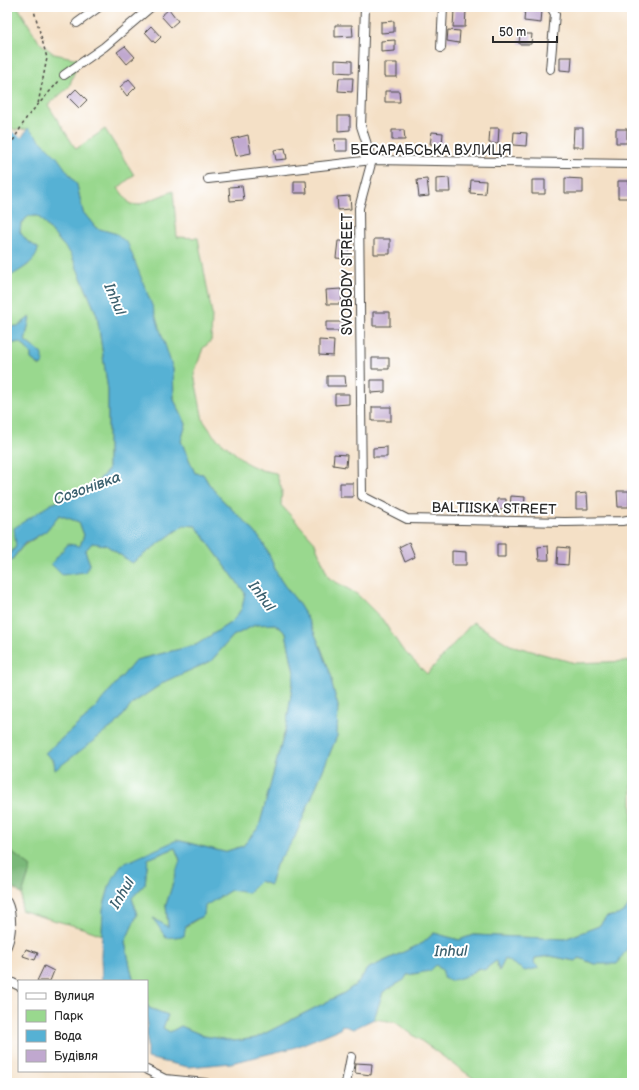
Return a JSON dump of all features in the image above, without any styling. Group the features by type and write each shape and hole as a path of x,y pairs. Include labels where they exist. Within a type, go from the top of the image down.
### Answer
{"street":[{"path":"77,23 99,7"},
{"path":"64,75 104,47 151,7"},
{"path":"365,7 361,126 372,160"},
{"path":"441,48 443,7"},
{"path":"550,69 555,14 551,7"},
{"name":"БЕСАРАБСЬКА ВУЛИЦЯ","path":"208,179 372,160 632,164"},
{"name":"SVOBODY STREET","path":"362,496 359,208 372,160"},
{"name":"BALTIISKA STREET","path":"362,496 407,519 565,522 632,519"},
{"path":"7,902 11,910 9,940 7,946"},
{"path":"7,980 18,986"},
{"path":"346,1083 351,1057"},
{"path":"148,1070 165,1079 206,1083"}],"path":[{"path":"33,7 47,58 38,104"},
{"path":"7,151 27,117 64,75"}],"green space":[{"path":"7,7 18,7 39,42 54,54 79,59 69,87 48,105 76,149 105,129 134,175 118,188 130,204 138,205 173,191 177,237 198,238 212,314 211,341 203,348 194,374 203,420 214,436 248,464 261,470 276,473 282,490 281,505 314,541 329,578 357,594 382,619 402,649 427,674 473,622 510,645 575,663 632,661 632,900 626,910 618,915 606,917 599,926 565,939 473,935 459,940 434,933 423,943 367,969 358,983 344,993 256,1038 235,1041 204,1036 181,1026 170,1032 163,1028 168,1015 149,1008 148,980 134,980 132,976 125,942 137,915 132,898 145,884 148,859 175,848 180,861 166,905 168,928 154,918 167,938 204,915 204,906 231,890 248,892 260,881 270,885 276,865 295,837 337,736 338,706 332,685 332,678 314,632 300,606 280,579 263,543 248,525 216,493 203,474 195,473 181,441 186,424 174,400 173,369 117,234 96,228 83,212 77,185 57,158 28,129 15,130 7,125"},
{"path":"29,216 38,216 71,254 97,315 108,390 108,470 99,480 78,494 51,504 7,557 7,344 21,342 31,354 31,359 40,366 41,353 25,341 30,317 18,326 7,327 7,278 28,265 38,248 27,241 20,233 21,223"},
{"path":"59,515 79,522 84,535 80,546 90,564 85,551 92,543 106,545 132,563 184,525 196,526 245,593 242,608 236,617 230,623 196,645 136,660 90,714 45,753 54,761 55,769 117,723 133,703 166,681 211,661 233,636 255,625 275,624 286,633 294,673 287,723 259,827 243,846 224,852 177,840 110,884 103,909 102,935 21,910 22,895 31,867 11,852 7,854 7,566 23,546 46,531"},
{"path":"11,852 31,867 22,895 7,882 7,854"},
{"path":"628,947 632,948 632,1083 480,1083 395,1022 374,1019 383,992 404,980 407,975 420,973 436,965 443,971 467,976 479,968 484,970 496,961 499,971 505,959 539,968 534,963 535,958 550,956 575,961 580,958 594,964"}],"water":[{"name":"Созонівка","path":"28,128 57,157 77,185 83,212 96,228 117,234 128,244 153,308 173,369 174,400 186,424 181,441 195,473 203,474 216,493 248,525 263,543 280,579 300,606 314,632 332,678 332,685 338,706 337,736 295,837 276,865 270,885 260,881 248,893 231,890 205,906 204,915 186,925 184,936 166,938 153,918 168,927 166,905 180,860 175,848 148,859 145,884 132,898 137,915 125,942 132,975 134,980 102,980 101,956 103,909 110,884 121,865 177,840 224,852 243,846 259,827 287,723 294,673 286,633 275,624 255,625 233,636 211,661 166,681 133,703 117,723 55,770 54,761 45,753 90,714 136,660 196,645 230,623 236,617 242,608 245,593 196,526 184,525 132,563 106,545 92,543 85,551 90,564 85,572 62,575 51,564 68,544 80,546 84,535 79,522 59,515 46,531 24,544 7,566 7,557 16,547 14,528 51,504 78,494 99,480 108,470 108,390 97,315 71,254 38,216 29,216 21,223 20,232 27,241 38,248 35,258 21,270 7,278 7,160"},
{"path":"30,317 25,341 41,353 44,361 41,366 31,359 31,354 21,342 7,344 7,327 18,326"},
{"path":"632,900 632,948 628,947 617,964 594,964 580,958 575,961 550,956 535,958 534,963 539,968 525,971 505,959 499,971 496,961 484,970 479,968 467,976 450,981 443,978 443,971 436,965 430,971 407,975 404,980 383,992 374,1019 353,1029 342,1025 340,1029 293,1048 231,1063 188,1067 148,1058 148,1006 149,1008 168,1015 163,1028 170,1032 181,1026 204,1036 235,1041 256,1038 344,993 358,983 367,969 423,943 434,933 459,940 473,935 565,939 599,926 606,917 618,915 626,910"}],"building":[{"path":"525,8 542,10 541,23 524,21"},
{"path":"169,9 178,21 171,27 161,16"},
{"path":"454,10 466,11 465,27 453,27"},
{"path":"394,21 394,32 381,33 381,22"},
{"path":"335,25 352,25 353,36 335,37"},
{"path":"151,26 161,37 155,43 145,32"},
{"path":"448,30 460,31 459,43 447,41"},
{"path":"520,34 532,34 531,44 519,44"},
{"path":"395,40 395,51 381,52 381,41"},
{"path":"125,46 135,57 127,64 117,52"},
{"path":"560,57 572,57 571,71 560,70"},
{"path":"335,60 352,61 352,73 335,72"},
{"path":"384,63 397,63 397,77 384,77"},
{"path":"339,78 353,78 352,92 338,91"},
{"path":"129,79 136,87 127,96 120,87"},
{"path":"76,89 87,100 79,108 68,97"},
{"path":"385,91 399,91 400,102 385,102"},
{"path":"338,116 350,116 350,130 338,131"},
{"path":"490,128 499,128 498,144 489,143"},
{"path":"574,128 583,128 583,147 573,147"},
{"path":"616,129 627,129 627,143 616,143"},
{"path":"392,130 404,130 405,140 392,140"},
{"path":"432,132 443,133 442,145 430,144"},
{"path":"514,132 527,133 526,146 513,145"},
{"path":"248,135 251,153 236,156 232,139"},
{"path":"334,139 347,139 347,151 335,151"},
{"path":"285,148 287,159 276,160 274,150"},
{"path":"449,178 450,192 436,192 436,179"},
{"path":"565,178 583,179 583,193 565,193"},
{"path":"427,179 429,196 419,197 417,180"},
{"path":"471,180 486,181 485,194 470,193"},
{"path":"532,180 545,180 545,194 532,194"},
{"path":"294,181 306,181 307,193 294,193"},
{"path":"618,181 629,181 629,198 618,198"},
{"path":"242,186 244,200 230,201 229,187"},
{"path":"350,196 351,209 338,210 337,197"},
{"path":"374,239 390,239 390,254 374,254"},
{"path":"338,241 349,241 348,259 336,258"},
{"path":"341,289 342,304 327,304 326,290"},
{"path":"373,312 390,312 390,326 373,326"},
{"path":"326,322 348,322 348,331 326,331"},
{"path":"319,340 334,341 333,356 319,355"},
{"path":"372,358 389,358 389,369 372,369"},
{"path":"327,376 345,376 346,386 327,386"},
{"path":"371,380 385,380 385,392 371,393"},
{"path":"335,394 349,394 349,404 335,405"},
{"path":"372,407 391,407 391,421 372,421"},
{"path":"387,447 387,457 373,457 373,448"},
{"path":"334,454 347,455 346,467 333,465"},
{"path":"340,483 353,483 353,497 340,497"},
{"path":"617,491 629,491 629,507 618,507"},
{"path":"587,493 588,509 576,509 576,494"},
{"path":"511,496 525,497 524,509 510,508"},
{"path":"497,499 506,499 506,510 497,510"},
{"path":"409,542 415,557 405,562 399,547"},
{"path":"497,544 505,544 505,557 497,557"},
{"path":"548,546 549,560 539,560 538,547"},
{"path":"558,547 569,548 568,565 557,564"},
{"path":"452,551 466,552 466,565 452,565"},
{"path":"26,949 38,953 35,960 23,956"},
{"path":"44,966 54,971 50,980 37,980"},
{"path":"356,1063 372,1064 371,1075 355,1073"}],"waterway":[{"name":"Inhul","path":"7,137 24,148 29,160"}]}
